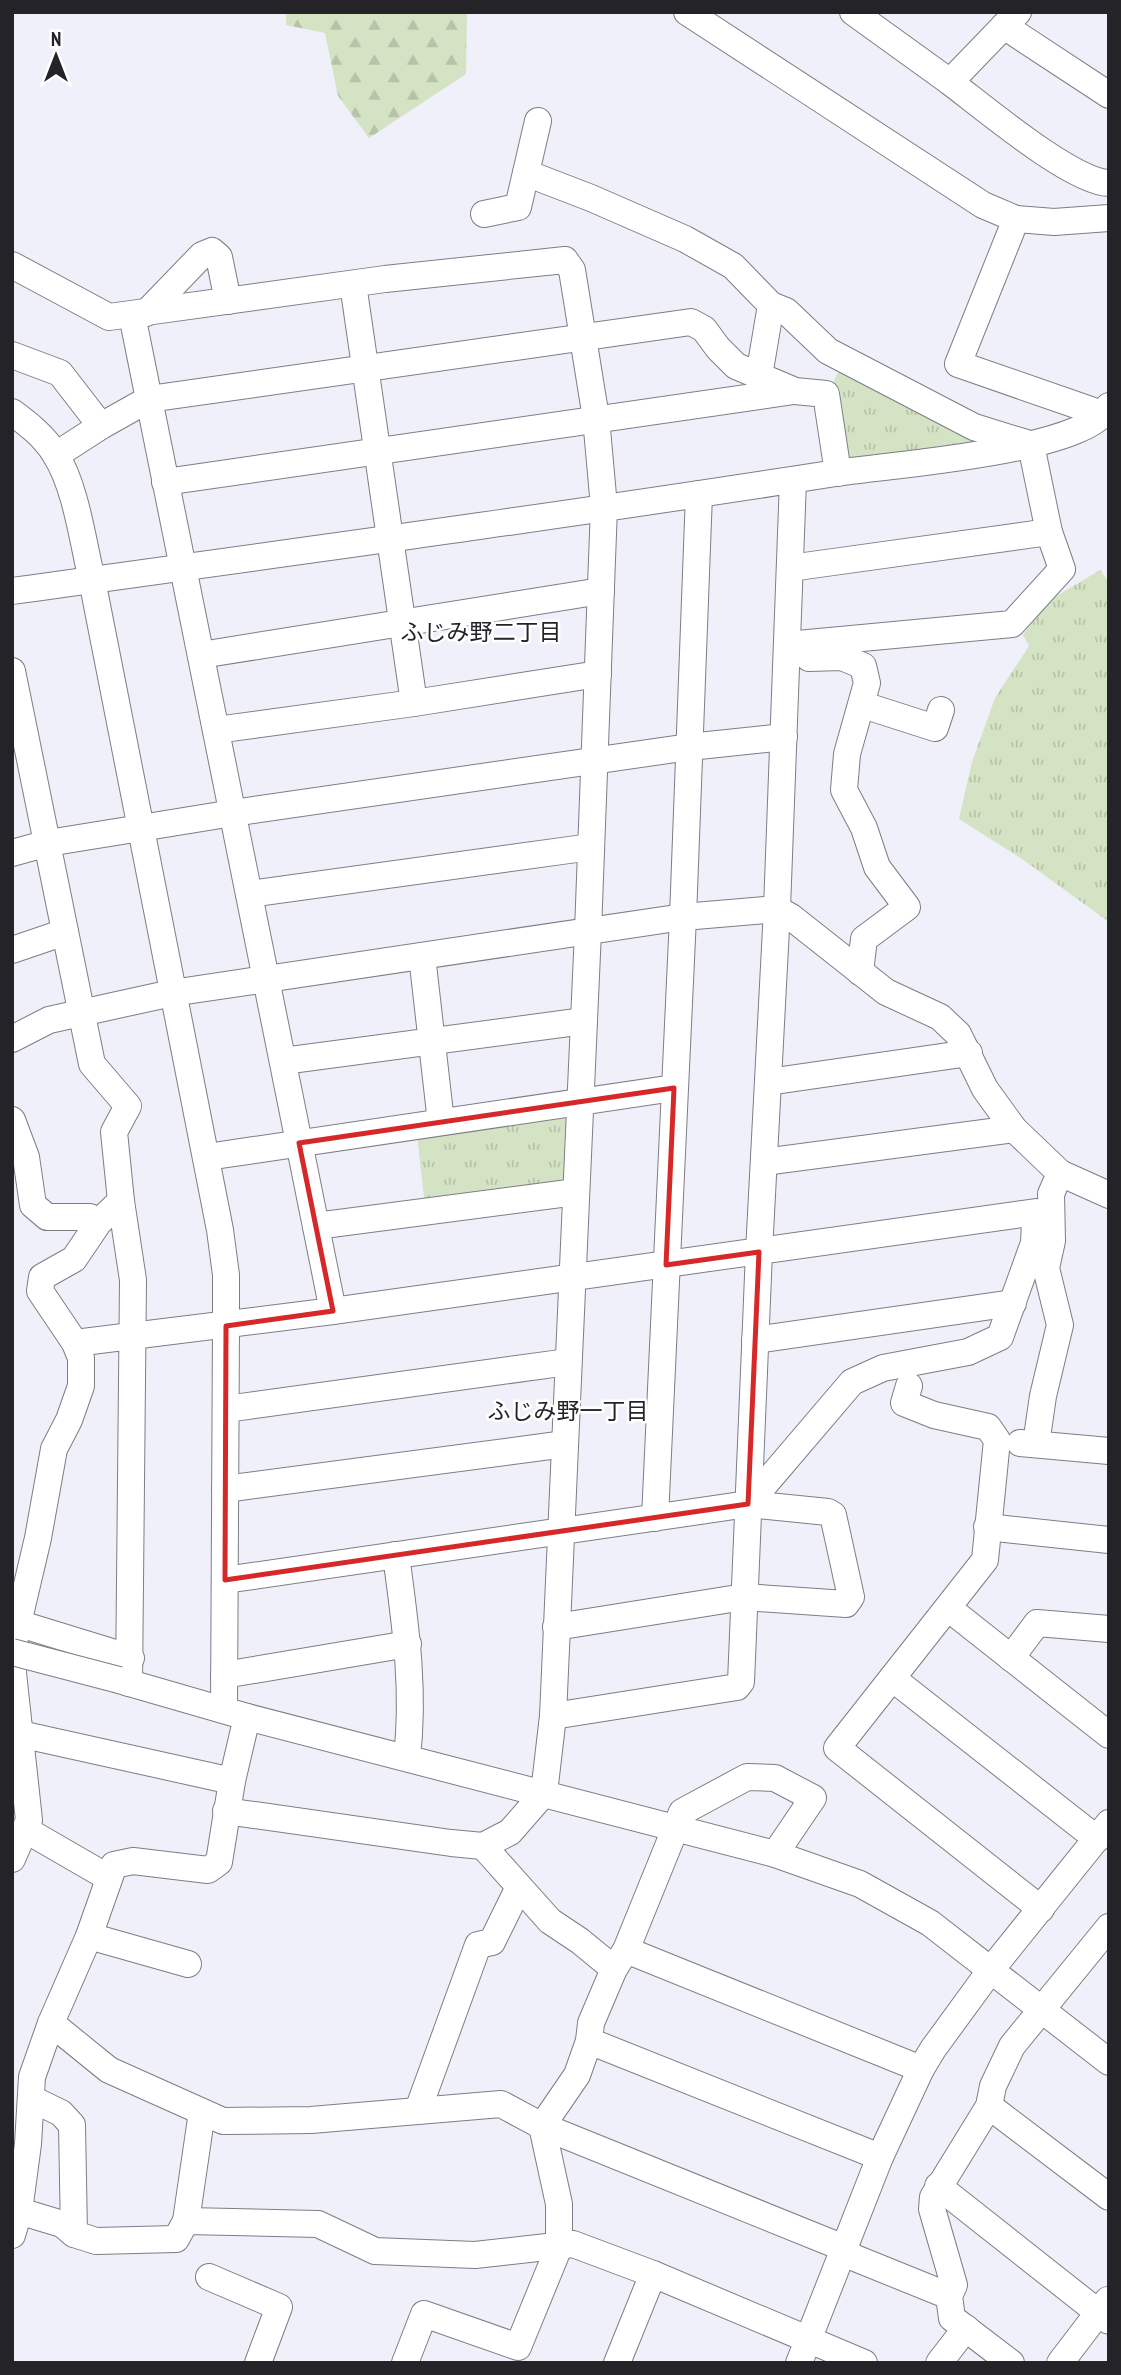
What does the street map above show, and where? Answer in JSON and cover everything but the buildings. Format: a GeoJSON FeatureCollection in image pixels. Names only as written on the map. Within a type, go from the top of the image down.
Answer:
{"type":"FeatureCollection","features":[{"type":"Feature","properties":{"kind":"street"},"geometry":{"type":"LineString","coordinates":[[687,12],[973,198],[1016,219],[1054,222],[1109,218]]}},
{"type":"Feature","properties":{"kind":"street"},"geometry":{"type":"LineString","coordinates":[[853,12],[1072,171],[1100,183],[1109,183]]}},
{"type":"Feature","properties":{"kind":"street"},"geometry":{"type":"LineString","coordinates":[[950,82],[1011,19],[1109,95]]}},
{"type":"Feature","properties":{"kind":"street"},"geometry":{"type":"LineString","coordinates":[[484,214],[518,207],[538,121]]}},
{"type":"Feature","properties":{"kind":"street"},"geometry":{"type":"LineString","coordinates":[[526,173],[592,198],[685,239],[733,266],[771,305],[786,311],[828,351],[974,427],[1031,445]]}},
{"type":"Feature","properties":{"kind":"street"},"geometry":{"type":"LineString","coordinates":[[12,591],[838,472],[978,455],[1031,445],[1096,422],[1107,410],[958,364],[1016,219]]}},
{"type":"Feature","properties":{"kind":"street"},"geometry":{"type":"LineString","coordinates":[[139,314],[202,255],[212,251],[219,257],[228,301]]}},
{"type":"Feature","properties":{"kind":"street"},"geometry":{"type":"LineString","coordinates":[[12,265],[109,317],[352,284],[565,260],[572,270],[596,418],[604,507],[592,847],[553,1716],[544,1793],[510,1832],[483,1846],[226,1811]]}},
{"type":"Feature","properties":{"kind":"street"},"geometry":{"type":"LineString","coordinates":[[352,284],[414,703]]}},
{"type":"Feature","properties":{"kind":"street"},"geometry":{"type":"LineString","coordinates":[[760,376],[771,305]]}},
{"type":"Feature","properties":{"kind":"street"},"geometry":{"type":"LineString","coordinates":[[139,314],[149,399],[165,482],[333,1311]]}},
{"type":"Feature","properties":{"kind":"street"},"geometry":{"type":"LineString","coordinates":[[56,455],[149,399],[691,322],[704,329],[736,366],[795,391]]}},
{"type":"Feature","properties":{"kind":"street"},"geometry":{"type":"LineString","coordinates":[[12,355],[60,373],[101,426]]}},
{"type":"Feature","properties":{"kind":"street"},"geometry":{"type":"LineString","coordinates":[[165,482],[795,391],[826,394],[838,472]]}},
{"type":"Feature","properties":{"kind":"street"},"geometry":{"type":"LineString","coordinates":[[12,412],[39,433],[56,455],[73,499],[92,580],[172,993],[207,1157],[226,1275],[224,1675],[235,1713],[232,1781],[219,1862],[208,1870],[132,1861],[114,1865],[89,1936],[51,2023],[25,2094],[16,2223],[62,2224],[74,2234],[96,2241],[176,2239],[186,2221],[202,2112]]}},
{"type":"Feature","properties":{"kind":"street"},"geometry":{"type":"LineString","coordinates":[[787,652],[1012,624],[1062,569],[1049,532],[1031,445]]}},
{"type":"Feature","properties":{"kind":"street"},"geometry":{"type":"LineString","coordinates":[[553,1716],[737,1687],[741,1682],[777,909],[793,480]]}},
{"type":"Feature","properties":{"kind":"street"},"geometry":{"type":"LineString","coordinates":[[655,1518],[683,918],[699,494]]}},
{"type":"Feature","properties":{"kind":"street"},"geometry":{"type":"LineString","coordinates":[[790,568],[1049,532]]}},
{"type":"Feature","properties":{"kind":"street"},"geometry":{"type":"LineString","coordinates":[[201,655],[601,591]]}},
{"type":"Feature","properties":{"kind":"street"},"geometry":{"type":"LineString","coordinates":[[787,652],[842,657],[863,666],[867,683],[863,705],[847,754],[844,790],[864,828],[877,867],[907,908],[864,939],[860,972]]}},
{"type":"Feature","properties":{"kind":"street"},"geometry":{"type":"LineString","coordinates":[[12,671],[92,1064],[128,1106],[114,1132],[133,1280],[126,1674]]}},
{"type":"Feature","properties":{"kind":"street"},"geometry":{"type":"LineString","coordinates":[[216,730],[598,674]]}},
{"type":"Feature","properties":{"kind":"street"},"geometry":{"type":"LineString","coordinates":[[863,705],[935,728],[941,710]]}},
{"type":"Feature","properties":{"kind":"street"},"geometry":{"type":"LineString","coordinates":[[12,853],[48,844],[233,813],[689,747],[784,737]]}},
{"type":"Feature","properties":{"kind":"street"},"geometry":{"type":"LineString","coordinates":[[249,894],[592,847]]}},
{"type":"Feature","properties":{"kind":"street"},"geometry":{"type":"LineString","coordinates":[[12,1039],[49,1020],[172,993],[683,918],[777,909],[791,917],[886,992],[940,1017],[958,1034],[985,1089],[1013,1129],[1054,1168],[1109,1195]]}},
{"type":"Feature","properties":{"kind":"street"},"geometry":{"type":"LineString","coordinates":[[12,950],[65,932]]}},
{"type":"Feature","properties":{"kind":"street"},"geometry":{"type":"LineString","coordinates":[[422,956],[441,1122]]}},
{"type":"Feature","properties":{"kind":"street"},"geometry":{"type":"LineString","coordinates":[[283,1061],[584,1021]]}},
{"type":"Feature","properties":{"kind":"street"},"geometry":{"type":"LineString","coordinates":[[768,1082],[968,1053]]}},
{"type":"Feature","properties":{"kind":"street"},"geometry":{"type":"LineString","coordinates":[[207,1157],[674,1088]]}},
{"type":"Feature","properties":{"kind":"street"},"geometry":{"type":"LineString","coordinates":[[12,1120],[26,1157],[33,1205],[47,1217],[90,1217],[99,1222]]}},
{"type":"Feature","properties":{"kind":"street"},"geometry":{"type":"LineString","coordinates":[[764,1162],[1013,1129]]}},
{"type":"Feature","properties":{"kind":"street"},"geometry":{"type":"LineString","coordinates":[[748,1504],[852,1382],[883,1368],[968,1352],[1000,1337],[1034,1243],[1035,1192],[1054,1168]]}},
{"type":"Feature","properties":{"kind":"street"},"geometry":{"type":"LineString","coordinates":[[1036,1444],[1043,1396],[1060,1325],[1046,1268],[1052,1241],[1051,1194],[1054,1168]]}},
{"type":"Feature","properties":{"kind":"street"},"geometry":{"type":"LineString","coordinates":[[316,1226],[576,1192]]}},
{"type":"Feature","properties":{"kind":"street"},"geometry":{"type":"LineString","coordinates":[[12,1859],[29,1820],[13,1673],[18,1623],[38,1538],[54,1449],[69,1420],[81,1386],[81,1358],[75,1343],[40,1292],[42,1277],[74,1259],[99,1222],[121,1201]]}},
{"type":"Feature","properties":{"kind":"street"},"geometry":{"type":"LineString","coordinates":[[75,1343],[226,1326],[1036,1212]]}},
{"type":"Feature","properties":{"kind":"street"},"geometry":{"type":"LineString","coordinates":[[755,1340],[1013,1303]]}},
{"type":"Feature","properties":{"kind":"street"},"geometry":{"type":"LineString","coordinates":[[226,1409],[568,1362]]}},
{"type":"Feature","properties":{"kind":"street"},"geometry":{"type":"LineString","coordinates":[[909,1386],[904,1403],[934,1415],[988,1427],[997,1440],[985,1560],[836,1748],[1041,1909]]}},
{"type":"Feature","properties":{"kind":"street"},"geometry":{"type":"LineString","coordinates":[[997,1440],[1109,1451]]}},
{"type":"Feature","properties":{"kind":"street"},"geometry":{"type":"LineString","coordinates":[[225,1489],[565,1444]]}},
{"type":"Feature","properties":{"kind":"street"},"geometry":{"type":"LineString","coordinates":[[225,1580],[748,1504],[828,1512],[833,1515],[851,1597],[846,1604],[744,1597],[556,1628]]}},
{"type":"Feature","properties":{"kind":"street"},"geometry":{"type":"LineString","coordinates":[[987,1527],[1109,1540]]}},
{"type":"Feature","properties":{"kind":"street"},"geometry":{"type":"LineString","coordinates":[[396,1555],[408,1644],[411,1719],[407,1757]]}},
{"type":"Feature","properties":{"kind":"street"},"geometry":{"type":"LineString","coordinates":[[948,1608],[1109,1735]]}},
{"type":"Feature","properties":{"kind":"street"},"geometry":{"type":"LineString","coordinates":[[18,1623],[126,1674],[235,1713],[775,1854],[860,1884],[930,1923],[1109,2062]]}},
{"type":"Feature","properties":{"kind":"street"},"geometry":{"type":"LineString","coordinates":[[1011,1658],[1037,1623],[1109,1629]]}},
{"type":"Feature","properties":{"kind":"street"},"geometry":{"type":"LineString","coordinates":[[224,1675],[408,1644]]}},
{"type":"Feature","properties":{"kind":"street"},"geometry":{"type":"LineString","coordinates":[[12,1652],[126,1674]]}},
{"type":"Feature","properties":{"kind":"street"},"geometry":{"type":"LineString","coordinates":[[804,2351],[880,2157],[921,2069],[990,1971],[1103,1831],[892,1678]]}},
{"type":"Feature","properties":{"kind":"street"},"geometry":{"type":"LineString","coordinates":[[20,1734],[232,1781]]}},
{"type":"Feature","properties":{"kind":"street"},"geometry":{"type":"LineString","coordinates":[[405,2363],[424,2314],[518,2347],[559,2247],[559,2204],[542,2126],[577,2074],[589,2041],[591,2023],[682,1812],[747,1777],[775,1778],[813,1798],[775,1854]]}},
{"type":"Feature","properties":{"kind":"street"},"geometry":{"type":"LineString","coordinates":[[26,1830],[109,1878]]}},
{"type":"Feature","properties":{"kind":"street"},"geometry":{"type":"LineString","coordinates":[[483,1846],[550,1921],[580,1941],[620,1960],[921,2069]]}},
{"type":"Feature","properties":{"kind":"street"},"geometry":{"type":"LineString","coordinates":[[418,2110],[478,1945],[492,1942],[519,1887]]}},
{"type":"Feature","properties":{"kind":"street"},"geometry":{"type":"LineString","coordinates":[[1010,2363],[952,2318],[949,2296],[954,2285],[932,2209],[933,2197],[989,2106],[993,2086],[1012,2046],[1109,1927]]}},
{"type":"Feature","properties":{"kind":"street"},"geometry":{"type":"LineString","coordinates":[[89,1936],[188,1964]]}},
{"type":"Feature","properties":{"kind":"street"},"geometry":{"type":"LineString","coordinates":[[51,2023],[109,2070],[223,2121],[311,2120],[501,2104],[542,2126],[834,2244],[855,2258],[949,2296]]}},
{"type":"Feature","properties":{"kind":"street"},"geometry":{"type":"LineString","coordinates":[[589,2041],[880,2157]]}},
{"type":"Feature","properties":{"kind":"street"},"geometry":{"type":"LineString","coordinates":[[25,2094],[61,2113],[72,2125],[74,2234]]}},
{"type":"Feature","properties":{"kind":"street"},"geometry":{"type":"LineString","coordinates":[[989,2106],[1109,2197]]}},
{"type":"Feature","properties":{"kind":"street"},"geometry":{"type":"LineString","coordinates":[[938,2186],[1105,2311],[1060,2363]]}},
{"type":"Feature","properties":{"kind":"street"},"geometry":{"type":"LineString","coordinates":[[186,2221],[318,2224],[375,2251],[475,2255],[573,2244],[653,2274],[804,2351],[864,2363]]}},
{"type":"Feature","properties":{"kind":"street"},"geometry":{"type":"LineString","coordinates":[[617,2363],[653,2274]]}},
{"type":"Feature","properties":{"kind":"street"},"geometry":{"type":"LineString","coordinates":[[209,2277],[279,2307],[258,2363]]}},
{"type":"Feature","properties":{"kind":"street"},"geometry":{"type":"LineString","coordinates":[[939,2363],[966,2328]]}},
{"type":"Feature","properties":{"kind":"highlighted area"},"geometry":{"type":"Polygon","coordinates":[[[674,1088],[666,1265],[759,1252],[748,1504],[225,1580],[226,1326],[333,1311],[299,1143],[674,1088]]]}},
{"type":"Feature","properties":{"kind":"green space"},"geometry":{"type":"Polygon","coordinates":[[[286,12],[467,12],[466,74],[369,138],[338,96],[325,33],[286,25],[286,12]]]}},
{"type":"Feature","properties":{"kind":"green space"},"geometry":{"type":"Polygon","coordinates":[[[842,366],[979,432],[973,447],[853,462],[840,457],[828,391],[842,366]]]}},
{"type":"Feature","properties":{"kind":"green space"},"geometry":{"type":"Polygon","coordinates":[[[1100,570],[1109,582],[1109,922],[1022,859],[959,819],[972,762],[995,698],[1029,646],[1023,635],[1050,600],[1100,570]]]}},
{"type":"Feature","properties":{"kind":"green space"},"geometry":{"type":"Polygon","coordinates":[[[571,1114],[566,1184],[425,1206],[417,1135],[571,1114]]]}},
{"type":"Feature","properties":{"kind":"district","name":"ふじみ野二丁目"},"geometry":{"type":"Point","coordinates":[481,632]}},
{"type":"Feature","properties":{"kind":"district","name":"ふじみ野一丁目"},"geometry":{"type":"Point","coordinates":[568,1411]}}]}
